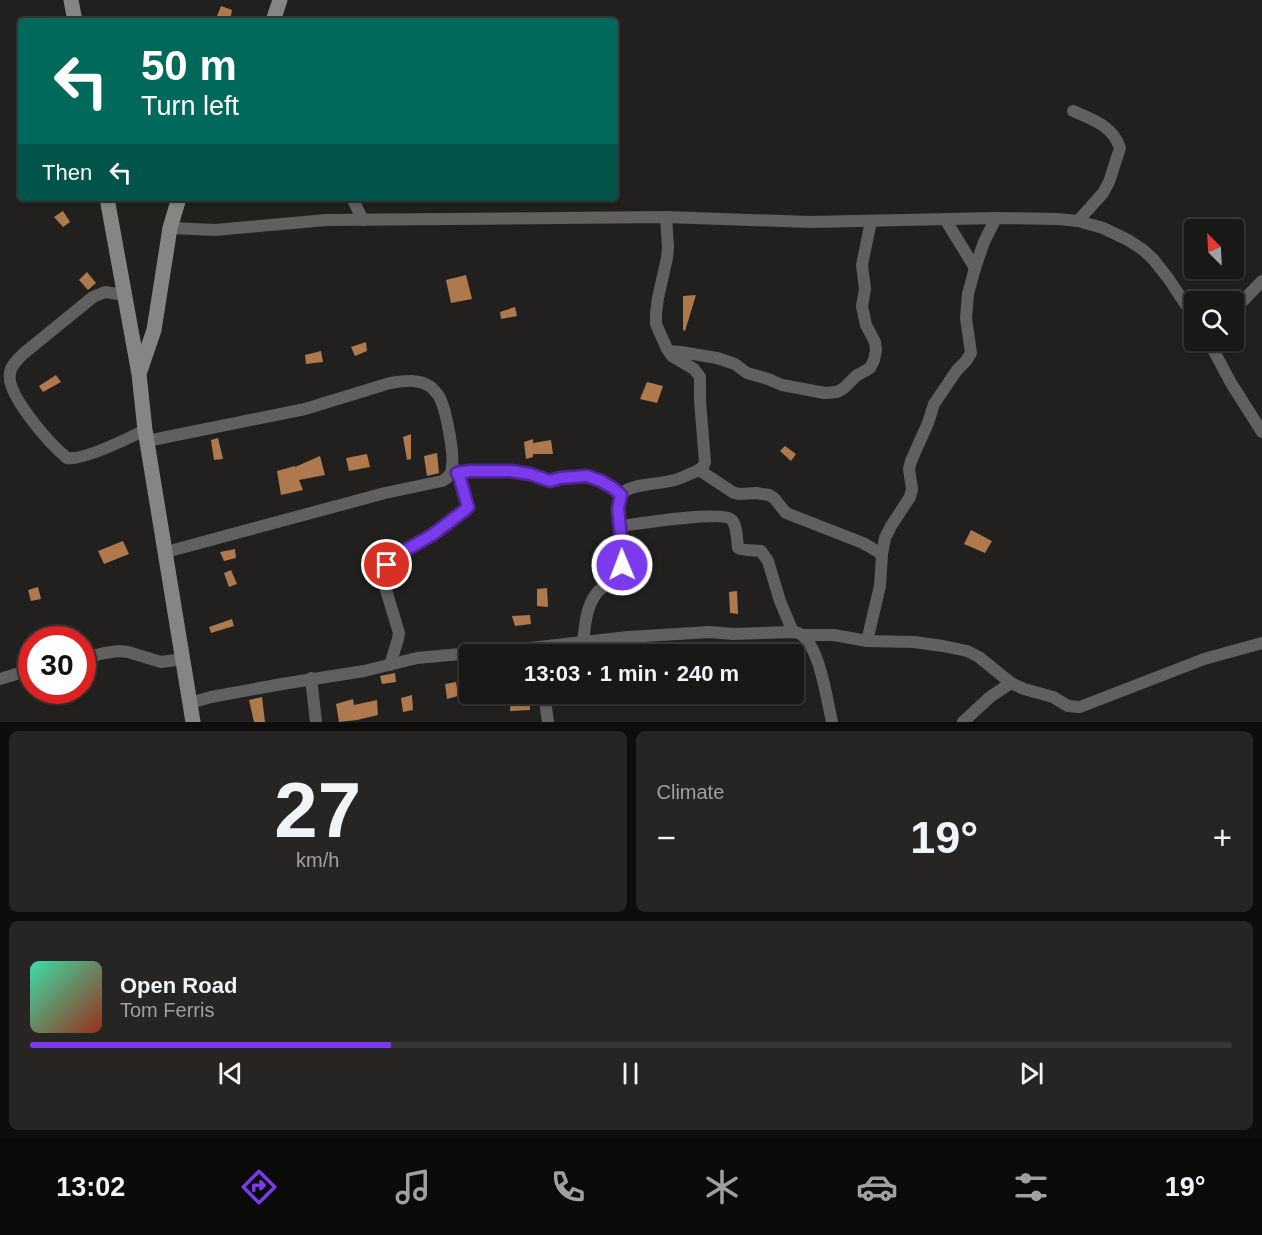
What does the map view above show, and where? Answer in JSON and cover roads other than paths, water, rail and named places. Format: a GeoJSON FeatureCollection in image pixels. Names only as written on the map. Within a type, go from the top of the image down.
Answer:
{"type":"FeatureCollection","features":[{"type":"Feature","properties":{"kind":"main road"},"geometry":{"type":"LineString","coordinates":[[71,0],[74,18]]}},
{"type":"Feature","properties":{"kind":"main road"},"geometry":{"type":"LineString","coordinates":[[274,18],[280,0]]}},
{"type":"Feature","properties":{"kind":"main road"},"geometry":{"type":"LineString","coordinates":[[108,201],[139,374],[146,436],[193,722]]}},
{"type":"Feature","properties":{"kind":"main road"},"geometry":{"type":"LineString","coordinates":[[139,374],[154,330],[170,228],[178,201]]}},
{"type":"Feature","properties":{"kind":"street"},"geometry":{"type":"LineString","coordinates":[[1073,111],[1107,128],[1120,148],[1103,193],[1078,221]]}},
{"type":"Feature","properties":{"kind":"street"},"geometry":{"type":"LineString","coordinates":[[354,201],[363,220]]}},
{"type":"Feature","properties":{"kind":"street"},"geometry":{"type":"LineString","coordinates":[[170,228],[215,230],[326,220],[666,217],[810,222],[1058,219],[1078,221],[1103,228],[1142,249],[1153,259],[1184,302]]}},
{"type":"Feature","properties":{"kind":"street"},"geometry":{"type":"LineString","coordinates":[[583,642],[585,621],[592,601],[597,592],[616,578],[621,570],[621,526],[618,508],[621,495],[632,488],[673,481],[699,470],[705,462],[700,377],[694,369],[672,356],[656,324],[658,298],[667,258],[666,217]]}},
{"type":"Feature","properties":{"kind":"street"},"geometry":{"type":"LineString","coordinates":[[867,641],[880,586],[885,538],[910,497],[912,489],[909,469],[911,461],[934,404],[971,353],[966,318],[968,294],[984,242],[996,218]]}},
{"type":"Feature","properties":{"kind":"street"},"geometry":{"type":"LineString","coordinates":[[945,219],[975,268]]}},
{"type":"Feature","properties":{"kind":"street"},"geometry":{"type":"LineString","coordinates":[[669,351],[705,355],[727,361],[747,373],[782,385],[825,393],[837,392],[844,388],[856,376],[870,369],[876,350],[875,342],[866,325],[862,306],[865,289],[862,265],[871,221]]}},
{"type":"Feature","properties":{"kind":"street"},"geometry":{"type":"LineString","coordinates":[[1244,300],[1262,281]]}},
{"type":"Feature","properties":{"kind":"street"},"geometry":{"type":"LineString","coordinates":[[125,295],[105,292],[93,297],[23,354],[15,362],[9,374],[15,394],[31,420],[67,458],[79,458],[146,436],[305,409],[390,383],[418,381],[433,388],[444,410],[455,470],[468,507],[432,535],[392,558],[383,572],[399,633],[390,665]]}},
{"type":"Feature","properties":{"kind":"street"},"geometry":{"type":"LineString","coordinates":[[1214,351],[1262,432]]}},
{"type":"Feature","properties":{"kind":"street"},"geometry":{"type":"LineString","coordinates":[[166,552],[385,493],[442,481],[455,470],[511,471],[530,474],[550,481],[587,476],[601,481],[621,495]]}},
{"type":"Feature","properties":{"kind":"street"},"geometry":{"type":"LineString","coordinates":[[699,470],[734,493],[769,495],[786,513],[863,543],[882,554]]}},
{"type":"Feature","properties":{"kind":"street"},"geometry":{"type":"LineString","coordinates":[[621,526],[703,516],[728,518],[733,521],[738,548],[761,551],[768,561],[780,601],[797,633],[810,644],[820,672],[832,722]]}},
{"type":"Feature","properties":{"kind":"street"},"geometry":{"type":"LineString","coordinates":[[573,644],[699,632],[797,633],[834,635],[867,641],[914,642],[967,651],[979,657],[1011,683],[1053,697],[1068,706],[1080,707],[1204,659],[1262,643]]}},
{"type":"Feature","properties":{"kind":"street"},"geometry":{"type":"LineString","coordinates":[[96,655],[119,651],[161,662],[183,659]]}},
{"type":"Feature","properties":{"kind":"street"},"geometry":{"type":"LineString","coordinates":[[190,702],[417,658],[459,656]]}},
{"type":"Feature","properties":{"kind":"street"},"geometry":{"type":"LineString","coordinates":[[0,679],[18,673]]}},
{"type":"Feature","properties":{"kind":"street"},"geometry":{"type":"LineString","coordinates":[[311,678],[316,722]]}},
{"type":"Feature","properties":{"kind":"street"},"geometry":{"type":"LineString","coordinates":[[963,722],[990,697],[1011,683]]}},
{"type":"Feature","properties":{"kind":"street"},"geometry":{"type":"LineString","coordinates":[[546,704],[548,722]]}}]}
